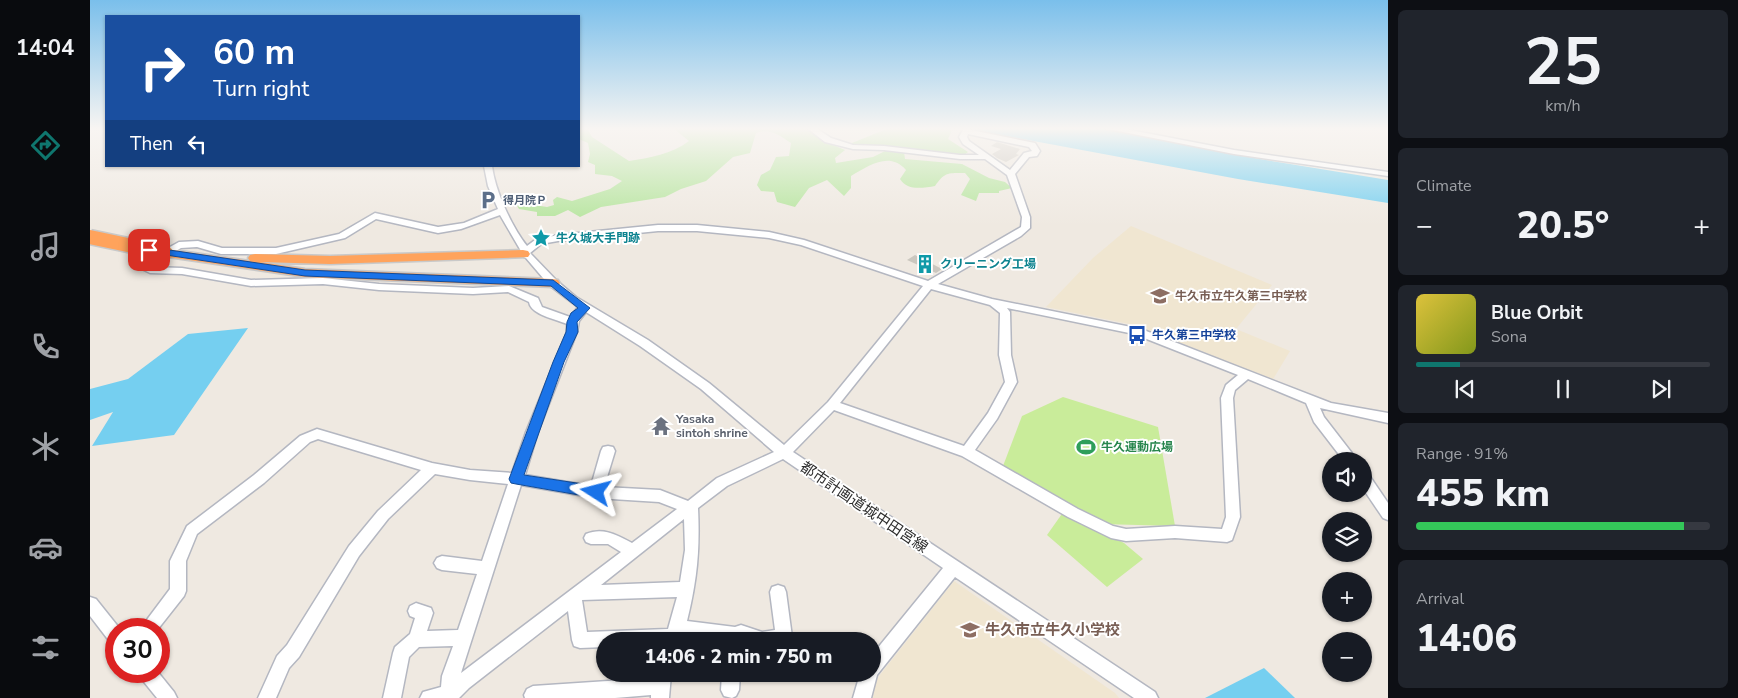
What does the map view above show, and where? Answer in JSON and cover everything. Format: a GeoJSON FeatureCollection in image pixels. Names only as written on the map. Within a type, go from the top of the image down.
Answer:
{"type":"FeatureCollection","features":[{"type":"Feature","properties":{"kind":"highway"},"geometry":{"type":"LineString","coordinates":[[90,237],[166,253],[305,273],[553,283]]}},
{"type":"Feature","properties":{"kind":"highway"},"geometry":{"type":"LineString","coordinates":[[187,256],[330,260],[525,252]]}},
{"type":"Feature","properties":{"kind":"street"},"geometry":{"type":"LineString","coordinates":[[429,698],[448,696],[462,682],[691,508],[722,482],[784,453],[832,405],[929,285],[1018,234],[1025,228],[1026,217],[1011,174],[991,161]]}},
{"type":"Feature","properties":{"kind":"street"},"geometry":{"type":"LineString","coordinates":[[1011,174],[1022,161]]}},
{"type":"Feature","properties":{"kind":"street"},"geometry":{"type":"LineString","coordinates":[[1294,161],[1388,174]]}},
{"type":"Feature","properties":{"kind":"street","name":"都市計画道城中田宮線"},"geometry":{"type":"LineString","coordinates":[[488,167],[493,189],[522,248],[553,283],[584,308],[644,344],[705,386],[784,453],[952,568],[1149,698]]}},
{"type":"Feature","properties":{"kind":"street"},"geometry":{"type":"LineString","coordinates":[[504,210],[466,225],[443,230],[429,230],[401,221],[375,216],[342,236],[276,251],[221,251],[198,244],[179,245],[153,260],[145,268],[150,270],[182,271],[251,283],[324,281],[379,287],[473,291],[509,289],[534,300],[535,307],[538,309],[572,322]]}},
{"type":"Feature","properties":{"kind":"street"},"geometry":{"type":"LineString","coordinates":[[525,252],[538,242],[558,238],[658,228],[697,228],[769,235],[795,241],[929,285],[991,302],[1137,331],[1311,400],[1344,411],[1388,418]]}},
{"type":"Feature","properties":{"kind":"street"},"geometry":{"type":"LineString","coordinates":[[967,452],[993,416],[1011,382],[1005,355],[1005,312],[991,302]]}},
{"type":"Feature","properties":{"kind":"street"},"geometry":{"type":"LineString","coordinates":[[448,696],[451,676],[516,479],[548,388],[572,332],[572,322],[575,315],[584,308]]}},
{"type":"Feature","properties":{"kind":"street"},"geometry":{"type":"LineString","coordinates":[[832,405],[967,452],[1073,513],[1111,532],[1126,535],[1175,532],[1227,536],[1234,517],[1227,398],[1230,388],[1247,374]]}},
{"type":"Feature","properties":{"kind":"street"},"geometry":{"type":"LineString","coordinates":[[1311,400],[1318,419],[1344,452]]}},
{"type":"Feature","properties":{"kind":"street"},"geometry":{"type":"LineString","coordinates":[[158,618],[178,591],[178,561],[192,530],[259,479],[305,439],[317,434],[432,468],[596,492],[660,496],[691,508]]}},
{"type":"Feature","properties":{"kind":"street"},"geometry":{"type":"LineString","coordinates":[[596,492],[608,451]]}},
{"type":"Feature","properties":{"kind":"street"},"geometry":{"type":"LineString","coordinates":[[267,698],[282,662],[293,651],[354,551],[383,515],[432,468]]}},
{"type":"Feature","properties":{"kind":"street"},"geometry":{"type":"LineString","coordinates":[[1372,491],[1388,514]]}},
{"type":"Feature","properties":{"kind":"street"},"geometry":{"type":"LineString","coordinates":[[676,632],[686,589],[692,550],[691,508]]}},
{"type":"Feature","properties":{"kind":"street"},"geometry":{"type":"LineString","coordinates":[[591,538],[610,538],[632,552]]}},
{"type":"Feature","properties":{"kind":"street"},"geometry":{"type":"LineString","coordinates":[[442,563],[487,568]]}},
{"type":"Feature","properties":{"kind":"street"},"geometry":{"type":"LineString","coordinates":[[881,658],[952,568]]}},
{"type":"Feature","properties":{"kind":"street"},"geometry":{"type":"LineString","coordinates":[[576,594],[686,589]]}},
{"type":"Feature","properties":{"kind":"street"},"geometry":{"type":"LineString","coordinates":[[778,592],[783,632]]}},
{"type":"Feature","properties":{"kind":"street"},"geometry":{"type":"LineString","coordinates":[[576,594],[580,640],[596,639]]}},
{"type":"Feature","properties":{"kind":"street"},"geometry":{"type":"LineString","coordinates":[[90,604],[105,622]]}},
{"type":"Feature","properties":{"kind":"street"},"geometry":{"type":"LineString","coordinates":[[392,698],[401,653],[416,639],[425,613],[416,611]]}},
{"type":"Feature","properties":{"kind":"street"},"geometry":{"type":"LineString","coordinates":[[416,639],[463,638]]}},
{"type":"Feature","properties":{"kind":"street"},"geometry":{"type":"LineString","coordinates":[[862,698],[867,682]]}},
{"type":"Feature","properties":{"kind":"street"},"geometry":{"type":"LineString","coordinates":[[156,683],[168,698]]}},
{"type":"Feature","properties":{"kind":"street"},"geometry":{"type":"LineString","coordinates":[[533,695],[661,686]]}},
{"type":"Feature","properties":{"kind":"shaded area","name":"牛久市立牛久第三中学校"},"geometry":{"type":"Polygon","coordinates":[[[1131,226],[1272,285],[1236,329],[1290,351],[1272,381],[1194,348],[1129,324],[1046,307],[1093,258],[1131,226]]]}},
{"type":"Feature","properties":{"kind":"shaded area","name":"牛久市立牛久小学校"},"geometry":{"type":"Polygon","coordinates":[[[954,581],[1115,693],[1119,698],[873,698],[876,682],[881,682],[881,674],[954,581]]]}},
{"type":"Feature","properties":{"kind":"green space"},"geometry":{"type":"Polygon","coordinates":[[[729,161],[706,181],[681,189],[665,197],[601,207],[580,217],[568,210],[555,216],[537,216],[537,212],[519,209],[515,202],[531,197],[534,205],[547,207],[554,205],[553,200],[557,197],[572,201],[610,189],[622,181],[612,176],[595,174],[595,165],[588,162],[729,161]]]}},
{"type":"Feature","properties":{"kind":"green space"},"geometry":{"type":"Polygon","coordinates":[[[774,161],[836,161],[836,163],[851,161],[923,161],[962,164],[989,178],[1005,182],[1012,188],[999,191],[999,193],[979,193],[976,201],[961,195],[970,179],[965,173],[947,174],[935,186],[916,188],[903,183],[900,179],[906,170],[899,164],[886,161],[872,165],[851,176],[851,188],[844,196],[827,180],[809,188],[795,207],[777,202],[774,192],[761,191],[757,185],[761,175],[770,170],[774,161]]]}},
{"type":"Feature","properties":{"kind":"green space","name":"牛久運動広場"},"geometry":{"type":"Polygon","coordinates":[[[1063,397],[1158,427],[1175,526],[1101,524],[1003,466],[1022,416],[1063,397]]]}},
{"type":"Feature","properties":{"kind":"green space"},"geometry":{"type":"Polygon","coordinates":[[[1064,511],[1124,543],[1143,559],[1107,587],[1047,535],[1064,511]]]}},
{"type":"Feature","properties":{"kind":"water"},"geometry":{"type":"Polygon","coordinates":[[[1139,161],[1270,161],[1388,180],[1388,203],[1139,161]]]}},
{"type":"Feature","properties":{"kind":"water"},"geometry":{"type":"Polygon","coordinates":[[[248,328],[174,435],[92,446],[113,412],[90,420],[90,389],[128,379],[188,334],[248,328]]]}},
{"type":"Feature","properties":{"kind":"water"},"geometry":{"type":"Polygon","coordinates":[[[1264,668],[1295,698],[1205,698],[1264,668]]]}},
{"type":"Feature","properties":{"kind":"building","name":"クリーニング工場"},"geometry":{"type":"Polygon","coordinates":[[[915,255],[942,269],[936,273],[907,260],[915,255]]]}},
{"type":"Feature","properties":{"kind":"place","name":"得月院Ｐ"},"geometry":{"type":"Point","coordinates":[488,200]}},
{"type":"Feature","properties":{"kind":"place","name":"牛久城大手門跡"},"geometry":{"type":"Point","coordinates":[541,238]}},
{"type":"Feature","properties":{"kind":"place","name":"クリーニング工場"},"geometry":{"type":"Point","coordinates":[925,264]}},
{"type":"Feature","properties":{"kind":"place","name":"牛久市立牛久第三中学校"},"geometry":{"type":"Point","coordinates":[1160,296]}},
{"type":"Feature","properties":{"kind":"place","name":"牛久第三中学校"},"geometry":{"type":"Point","coordinates":[1137,335]}},
{"type":"Feature","properties":{"kind":"place","name":"Yasaka sintoh shrine"},"geometry":{"type":"Point","coordinates":[661,426]}},
{"type":"Feature","properties":{"kind":"place","name":"牛久運動広場"},"geometry":{"type":"Point","coordinates":[1086,447]}},
{"type":"Feature","properties":{"kind":"place","name":"牛久市立牛久小学校"},"geometry":{"type":"Point","coordinates":[970,630]}},
{"type":"Feature","properties":{"kind":"route"},"geometry":{"type":"LineString","coordinates":[[149,250],[305,273],[553,283],[584,308],[575,315],[572,322],[572,332],[558,362],[516,479],[596,492]]}}]}
